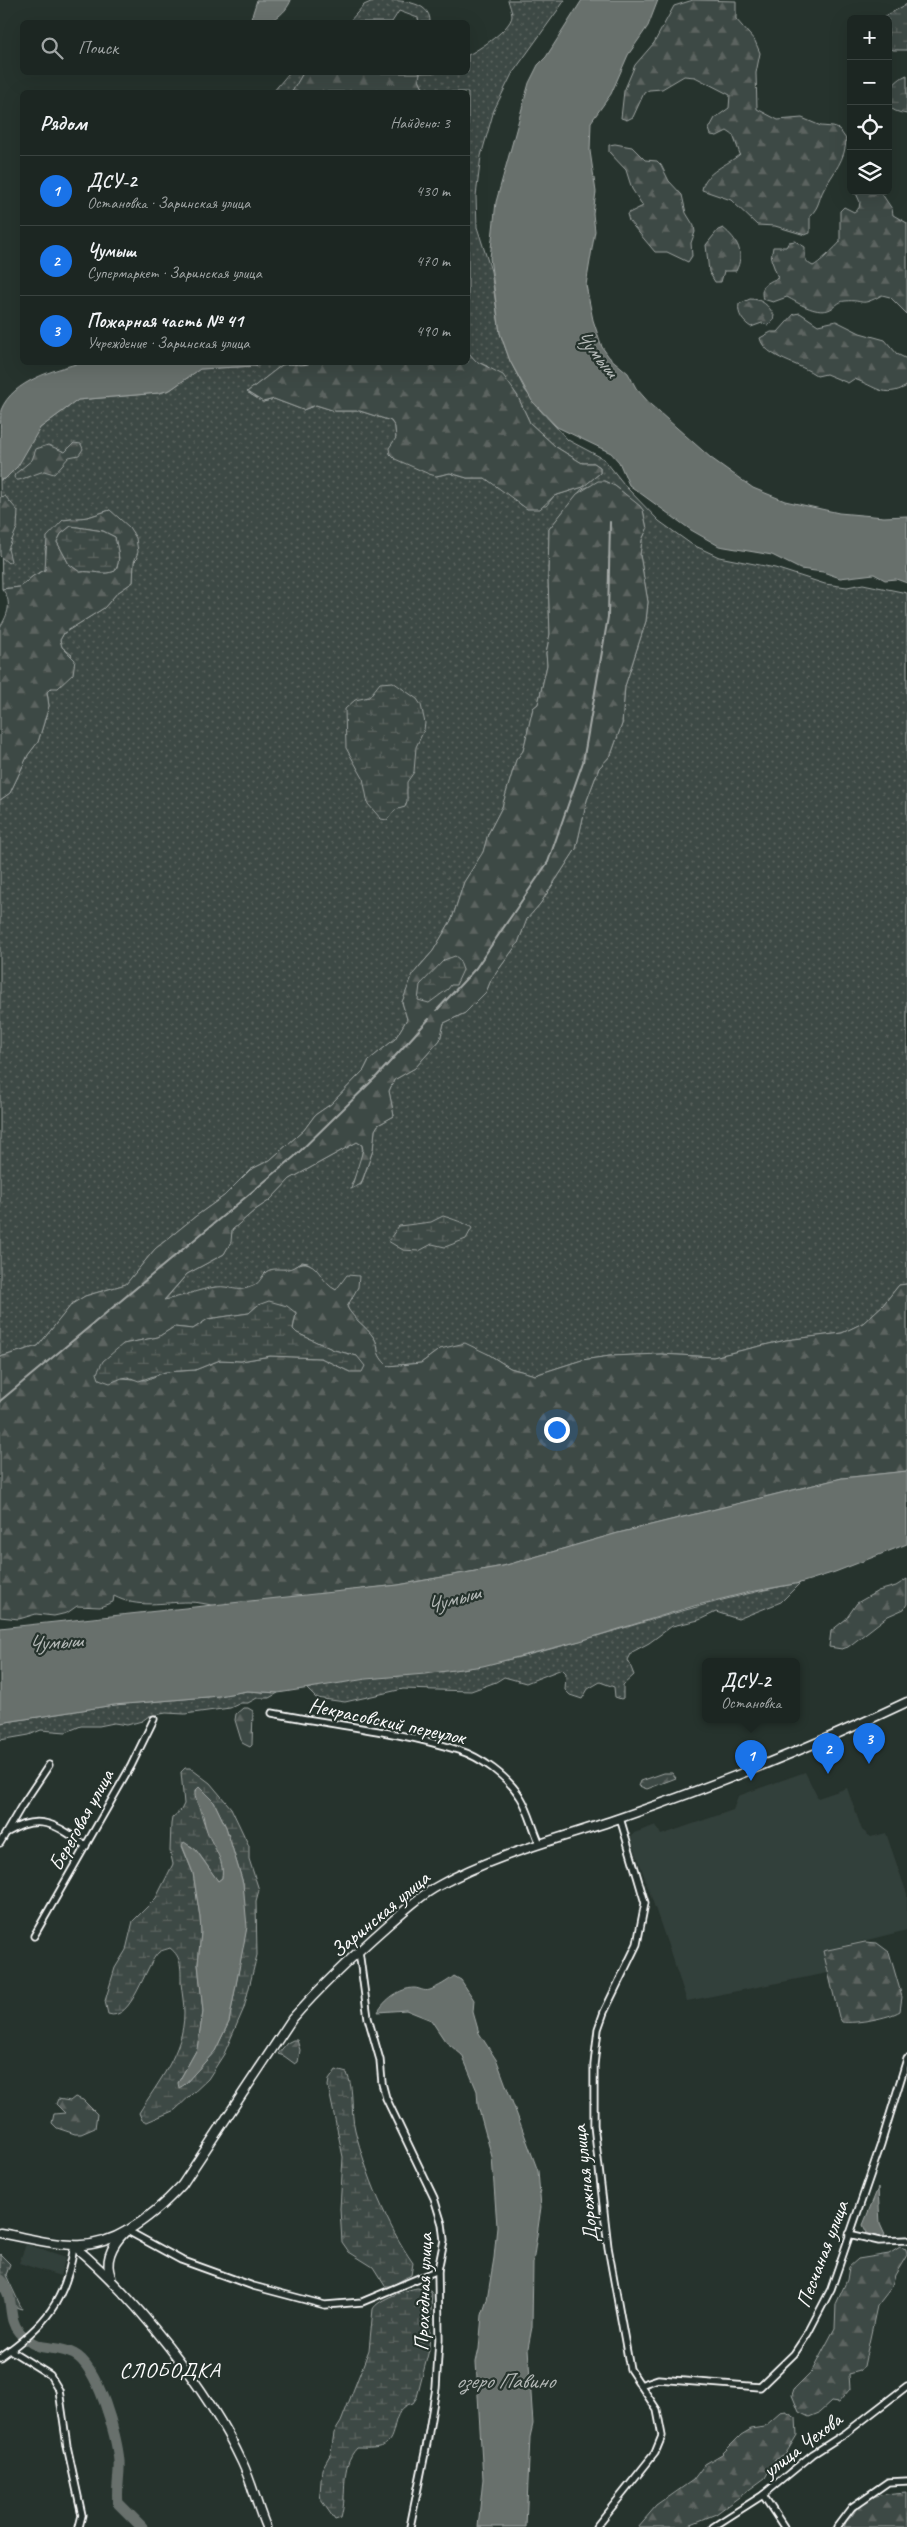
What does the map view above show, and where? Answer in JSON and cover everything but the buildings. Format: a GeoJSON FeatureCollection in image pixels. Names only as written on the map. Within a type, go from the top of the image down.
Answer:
{"type":"FeatureCollection","features":[{"type":"Feature","properties":{"kind":"street","name":"Заринская улица"},"geometry":{"type":"LineString","coordinates":[[0,2233],[74,2246],[89,2244],[126,2230],[161,2206],[182,2185],[292,2019],[319,1989],[359,1951],[413,1904],[439,1885],[478,1866],[620,1818],[773,1761],[907,1702]]}},
{"type":"Feature","properties":{"kind":"street","name":"Некрасовский переулок"},"geometry":{"type":"LineString","coordinates":[[272,1713],[459,1750],[480,1760],[499,1774],[520,1798],[540,1844]]}},
{"type":"Feature","properties":{"kind":"street","name":"Береговая улица"},"geometry":{"type":"LineString","coordinates":[[34,1936],[86,1846],[154,1719]]}},
{"type":"Feature","properties":{"kind":"street"},"geometry":{"type":"LineString","coordinates":[[0,1843],[49,1765]]}},
{"type":"Feature","properties":{"kind":"street","name":"Дорожная улица"},"geometry":{"type":"LineString","coordinates":[[596,2527],[655,2453],[662,2436],[656,2410],[630,2369],[608,2247],[594,2126],[594,2065],[598,2030],[604,2012],[637,1944],[645,1903],[620,1818]]}},
{"type":"Feature","properties":{"kind":"street"},"geometry":{"type":"LineString","coordinates":[[6,1833],[20,1824],[33,1821],[45,1822],[72,1836],[86,1846]]}},
{"type":"Feature","properties":{"kind":"street","name":"Проходная улица"},"geometry":{"type":"LineString","coordinates":[[359,1951],[368,2018],[380,2060],[386,2098],[434,2198],[442,2224],[443,2249],[438,2270],[439,2339],[436,2388],[410,2527]]}},
{"type":"Feature","properties":{"kind":"street","name":"Песчаная улица"},"geometry":{"type":"LineString","coordinates":[[640,2385],[658,2379],[756,2388],[764,2385],[794,2354],[808,2333],[830,2289],[881,2144],[907,2059]]}},
{"type":"Feature","properties":{"kind":"street"},"geometry":{"type":"LineString","coordinates":[[113,2282],[108,2266],[110,2254],[126,2230],[190,2263],[253,2286],[325,2305],[362,2302],[438,2270]]}},
{"type":"Feature","properties":{"kind":"street"},"geometry":{"type":"LineString","coordinates":[[849,2234],[879,2241],[907,2240]]}},
{"type":"Feature","properties":{"kind":"street"},"geometry":{"type":"LineString","coordinates":[[0,2357],[18,2345],[52,2313],[64,2290],[74,2246],[113,2282],[167,2346],[212,2409],[243,2463],[266,2527]]}},
{"type":"Feature","properties":{"kind":"street"},"geometry":{"type":"LineString","coordinates":[[10,2350],[50,2375],[59,2390],[67,2446],[82,2515],[79,2527]]}},
{"type":"Feature","properties":{"kind":"street","name":"улица Чехова"},"geometry":{"type":"LineString","coordinates":[[713,2527],[763,2495],[813,2454],[846,2433],[907,2386]]}},
{"type":"Feature","properties":{"kind":"street"},"geometry":{"type":"LineString","coordinates":[[837,2527],[852,2507],[888,2482],[907,2481]]}},
{"type":"Feature","properties":{"kind":"street"},"geometry":{"type":"LineString","coordinates":[[763,2495],[784,2527]]}},
{"type":"Feature","properties":{"kind":"shaded area"},"geometry":{"type":"Polygon","coordinates":[[[805,1772],[818,1798],[847,1788],[862,1830],[871,1837],[886,1833],[907,1894],[907,1930],[823,1951],[828,1973],[687,2001],[631,1838],[634,1833],[656,1825],[661,1835],[733,1810],[738,1796],[805,1772]]]}},
{"type":"Feature","properties":{"kind":"shaded area"},"geometry":{"type":"Polygon","coordinates":[[[26,2244],[66,2257],[60,2276],[19,2263],[26,2244]]]}},
{"type":"Feature","properties":{"kind":"green space"},"geometry":{"type":"Polygon","coordinates":[[[375,0],[411,3],[425,9],[430,20],[418,20],[418,18],[399,11],[393,20],[351,20],[364,5],[375,0]]]}},
{"type":"Feature","properties":{"kind":"green space"},"geometry":{"type":"Polygon","coordinates":[[[508,0],[565,0],[512,74],[494,110],[481,156],[476,196],[477,227],[491,271],[500,333],[510,361],[525,390],[540,410],[568,440],[604,459],[627,488],[659,521],[691,544],[719,557],[775,568],[825,584],[847,587],[863,584],[907,593],[907,1284],[899,1285],[883,1305],[863,1323],[842,1333],[786,1340],[713,1357],[661,1354],[610,1356],[582,1360],[535,1375],[510,1368],[488,1354],[440,1349],[421,1363],[388,1366],[380,1358],[374,1338],[347,1307],[348,1302],[353,1298],[330,1287],[315,1268],[308,1263],[302,1262],[291,1269],[266,1272],[259,1283],[238,1291],[215,1287],[164,1301],[187,1274],[224,1254],[230,1242],[232,1230],[270,1200],[290,1179],[357,1142],[362,1145],[362,1154],[358,1171],[351,1184],[361,1185],[373,1150],[375,1130],[378,1125],[394,1116],[389,1091],[394,1080],[415,1068],[440,1040],[444,1023],[465,1013],[486,992],[491,980],[518,943],[527,918],[540,904],[576,849],[587,800],[599,768],[611,755],[622,724],[625,686],[646,621],[648,602],[640,555],[642,540],[647,529],[643,510],[615,486],[604,481],[582,489],[549,529],[550,634],[546,653],[547,665],[538,704],[533,708],[523,751],[516,760],[502,807],[488,834],[483,853],[464,882],[452,919],[433,951],[417,969],[402,1002],[407,1019],[395,1039],[369,1060],[364,1070],[331,1104],[315,1115],[304,1130],[270,1160],[250,1170],[224,1196],[155,1249],[126,1284],[85,1296],[72,1304],[38,1346],[0,1357],[0,800],[10,793],[28,755],[38,742],[49,706],[47,692],[72,655],[62,647],[60,640],[64,633],[104,608],[117,593],[133,582],[134,562],[138,558],[110,510],[88,517],[63,520],[45,548],[47,565],[45,570],[33,576],[20,587],[2,589],[0,480],[5,479],[40,428],[78,400],[159,393],[170,390],[200,369],[257,365],[282,365],[247,392],[263,402],[274,399],[303,410],[316,405],[335,411],[360,411],[391,421],[395,427],[396,439],[436,476],[450,473],[467,478],[485,478],[513,496],[521,505],[546,506],[554,496],[583,487],[600,473],[600,467],[594,463],[582,463],[556,447],[530,423],[517,395],[487,366],[475,361],[470,355],[470,90],[424,90],[419,75],[470,75],[470,54],[500,33],[510,21],[512,14],[508,0]]]}},
{"type":"Feature","properties":{"kind":"green space"},"geometry":{"type":"Polygon","coordinates":[[[693,0],[736,1],[736,19],[755,41],[760,53],[756,73],[757,109],[778,120],[802,118],[821,126],[839,129],[846,139],[844,153],[824,189],[816,209],[810,216],[810,233],[805,235],[775,226],[757,225],[731,200],[702,190],[707,178],[740,154],[733,135],[727,131],[717,136],[711,135],[709,129],[715,118],[729,108],[730,95],[695,77],[684,76],[662,89],[649,90],[644,93],[633,117],[627,120],[621,118],[624,91],[635,65],[654,43],[674,6],[693,0]]]}},
{"type":"Feature","properties":{"kind":"green space"},"geometry":{"type":"Polygon","coordinates":[[[907,4],[907,50],[892,49],[892,15],[887,15],[907,4]]]}},
{"type":"Feature","properties":{"kind":"green space"},"geometry":{"type":"Polygon","coordinates":[[[287,75],[302,75],[293,90],[275,90],[287,75]]]}},
{"type":"Feature","properties":{"kind":"green space"},"geometry":{"type":"Polygon","coordinates":[[[302,75],[420,75],[419,79],[424,90],[293,90],[302,75]]]}},
{"type":"Feature","properties":{"kind":"green space"},"geometry":{"type":"Polygon","coordinates":[[[907,75],[907,114],[892,109],[892,87],[907,75]]]}},
{"type":"Feature","properties":{"kind":"green space"},"geometry":{"type":"Polygon","coordinates":[[[615,144],[632,147],[645,160],[657,161],[669,181],[682,195],[686,213],[694,226],[695,232],[691,243],[692,256],[688,262],[667,252],[655,252],[629,221],[627,214],[643,206],[632,189],[626,170],[609,152],[609,145],[615,144]]]}},
{"type":"Feature","properties":{"kind":"green space"},"geometry":{"type":"Polygon","coordinates":[[[857,195],[883,195],[892,209],[893,215],[907,223],[907,314],[890,297],[882,295],[865,302],[843,301],[823,311],[807,307],[787,297],[773,302],[763,299],[762,291],[765,285],[778,278],[771,259],[773,247],[786,247],[789,242],[795,241],[805,247],[805,256],[808,263],[813,266],[815,265],[840,242],[840,211],[844,207],[854,212],[859,208],[860,202],[857,195]]]}},
{"type":"Feature","properties":{"kind":"green space"},"geometry":{"type":"Polygon","coordinates":[[[723,228],[733,237],[739,247],[740,258],[736,271],[724,271],[721,282],[715,282],[709,272],[706,245],[718,230],[723,228]]]}},
{"type":"Feature","properties":{"kind":"green space"},"geometry":{"type":"Polygon","coordinates":[[[750,299],[761,301],[767,306],[774,315],[773,321],[768,325],[762,323],[751,327],[745,323],[740,314],[739,304],[750,299]]]}},
{"type":"Feature","properties":{"kind":"green space"},"geometry":{"type":"Polygon","coordinates":[[[800,313],[818,325],[836,321],[860,333],[885,340],[897,354],[907,359],[907,386],[899,390],[885,391],[854,379],[848,383],[826,374],[817,376],[776,356],[763,345],[760,338],[771,332],[778,332],[794,314],[800,313]]]}},
{"type":"Feature","properties":{"kind":"green space"},"geometry":{"type":"Polygon","coordinates":[[[470,354],[476,361],[503,375],[517,395],[530,423],[556,447],[582,463],[594,463],[600,467],[600,473],[583,487],[554,496],[540,509],[527,509],[485,478],[467,478],[450,473],[436,476],[395,459],[390,454],[389,448],[396,438],[395,427],[391,421],[360,411],[335,411],[316,405],[303,410],[274,399],[263,402],[247,392],[282,365],[470,365],[470,354]]]}},
{"type":"Feature","properties":{"kind":"green space"},"geometry":{"type":"Polygon","coordinates":[[[74,443],[81,444],[83,449],[79,455],[69,457],[54,474],[44,471],[19,480],[16,480],[14,477],[32,460],[36,449],[48,445],[65,452],[74,443]]]}},
{"type":"Feature","properties":{"kind":"green space"},"geometry":{"type":"Polygon","coordinates":[[[598,481],[604,481],[615,486],[643,510],[647,529],[642,540],[640,555],[648,602],[646,621],[625,686],[622,724],[611,755],[599,768],[587,800],[576,849],[540,904],[527,919],[518,943],[491,980],[486,992],[465,1013],[444,1023],[440,1040],[415,1068],[394,1080],[389,1091],[394,1116],[378,1125],[375,1130],[373,1150],[361,1184],[351,1189],[363,1150],[362,1145],[357,1142],[290,1179],[270,1200],[232,1230],[231,1242],[224,1254],[187,1274],[164,1300],[216,1287],[247,1288],[257,1283],[268,1270],[288,1269],[306,1263],[313,1266],[327,1284],[336,1290],[347,1275],[359,1276],[358,1287],[347,1307],[374,1338],[380,1357],[388,1366],[421,1363],[440,1349],[465,1343],[488,1354],[510,1368],[535,1375],[582,1360],[610,1356],[661,1354],[713,1357],[786,1340],[842,1333],[863,1323],[883,1305],[899,1285],[907,1284],[907,1471],[842,1478],[618,1533],[503,1566],[398,1585],[216,1606],[191,1602],[141,1604],[114,1596],[113,1602],[100,1607],[77,1606],[67,1613],[54,1616],[36,1614],[19,1619],[0,1617],[0,1357],[38,1346],[72,1304],[85,1296],[126,1284],[155,1249],[224,1196],[250,1170],[270,1160],[304,1130],[315,1115],[331,1104],[364,1070],[369,1060],[395,1039],[407,1019],[402,1002],[413,974],[433,951],[452,919],[464,882],[483,852],[488,834],[502,807],[516,760],[523,751],[533,708],[538,704],[547,665],[546,653],[550,634],[549,529],[577,494],[598,481]],[[258,1305],[249,1313],[208,1319],[193,1329],[174,1327],[158,1337],[123,1344],[122,1378],[146,1380],[165,1372],[195,1370],[220,1360],[241,1361],[271,1356],[321,1358],[350,1372],[357,1356],[334,1350],[297,1333],[293,1329],[296,1312],[258,1305]]]}},
{"type":"Feature","properties":{"kind":"green space"},"geometry":{"type":"Polygon","coordinates":[[[5,496],[18,511],[17,528],[8,549],[11,561],[8,563],[0,556],[0,497],[5,496]]]}},
{"type":"Feature","properties":{"kind":"green space"},"geometry":{"type":"Polygon","coordinates":[[[110,510],[129,527],[136,538],[138,552],[134,562],[133,582],[117,593],[104,608],[64,633],[60,640],[62,647],[75,660],[73,674],[58,688],[51,688],[47,692],[49,706],[38,742],[28,755],[10,793],[0,800],[0,627],[8,608],[7,598],[2,589],[20,587],[33,576],[45,570],[47,537],[63,520],[88,517],[110,510]],[[71,526],[61,534],[57,542],[69,564],[80,572],[106,573],[115,571],[119,558],[115,537],[103,531],[71,526]]]}},
{"type":"Feature","properties":{"kind":"green space"},"geometry":{"type":"Polygon","coordinates":[[[71,526],[103,531],[115,537],[119,558],[115,571],[106,573],[80,572],[69,564],[57,542],[61,534],[71,526]]]}},
{"type":"Feature","properties":{"kind":"green space"},"geometry":{"type":"Polygon","coordinates":[[[393,682],[417,699],[421,705],[425,723],[424,730],[416,747],[414,772],[407,782],[407,801],[405,807],[395,810],[387,820],[381,819],[368,804],[363,778],[346,748],[345,709],[355,700],[369,697],[380,683],[393,682]]]}},
{"type":"Feature","properties":{"kind":"green space"},"geometry":{"type":"Polygon","coordinates":[[[455,956],[459,959],[463,970],[456,985],[451,985],[429,1003],[418,1000],[420,985],[444,960],[455,956]]]}},
{"type":"Feature","properties":{"kind":"green space"},"geometry":{"type":"Polygon","coordinates":[[[443,1216],[472,1228],[466,1239],[445,1247],[432,1244],[419,1251],[403,1250],[388,1241],[399,1226],[431,1222],[443,1216]]]}},
{"type":"Feature","properties":{"kind":"green space"},"geometry":{"type":"Polygon","coordinates":[[[269,1301],[287,1306],[296,1313],[293,1329],[297,1333],[334,1350],[357,1356],[365,1366],[362,1372],[350,1372],[321,1358],[270,1356],[241,1361],[220,1360],[195,1370],[165,1372],[139,1381],[128,1377],[110,1383],[99,1379],[97,1373],[103,1361],[123,1344],[158,1337],[174,1327],[193,1329],[208,1319],[249,1313],[258,1305],[269,1301]]]}},
{"type":"Feature","properties":{"kind":"green space"},"geometry":{"type":"Polygon","coordinates":[[[907,1579],[907,1604],[904,1609],[888,1616],[848,1647],[842,1649],[829,1647],[831,1631],[846,1619],[857,1603],[878,1591],[896,1586],[907,1579]]]}},
{"type":"Feature","properties":{"kind":"green space"},"geometry":{"type":"Polygon","coordinates":[[[800,1583],[781,1602],[738,1619],[716,1612],[699,1620],[672,1626],[649,1643],[632,1652],[628,1660],[634,1675],[623,1685],[623,1698],[621,1699],[615,1697],[614,1687],[600,1682],[588,1689],[582,1699],[570,1695],[565,1690],[566,1673],[562,1669],[526,1683],[504,1677],[471,1691],[403,1689],[345,1702],[316,1698],[307,1689],[372,1677],[462,1669],[484,1665],[563,1646],[680,1611],[800,1583]]]}},
{"type":"Feature","properties":{"kind":"green space"},"geometry":{"type":"Polygon","coordinates":[[[247,1691],[278,1693],[269,1698],[257,1698],[248,1703],[241,1703],[230,1708],[185,1714],[166,1713],[149,1716],[142,1721],[127,1725],[114,1723],[99,1726],[81,1726],[66,1732],[41,1730],[29,1735],[0,1740],[0,1723],[114,1705],[219,1696],[247,1691]]]}},
{"type":"Feature","properties":{"kind":"green space"},"geometry":{"type":"Polygon","coordinates":[[[243,1708],[253,1711],[252,1745],[250,1747],[242,1743],[235,1720],[236,1714],[243,1708]]]}},
{"type":"Feature","properties":{"kind":"green space"},"geometry":{"type":"Polygon","coordinates":[[[185,1768],[190,1768],[210,1783],[231,1808],[249,1846],[249,1859],[259,1890],[256,1901],[257,1955],[244,2008],[224,2054],[208,2079],[175,2110],[147,2122],[142,2120],[139,2113],[169,2066],[180,2041],[183,2027],[184,2009],[181,1968],[177,1955],[170,1948],[159,1952],[131,2002],[124,2010],[117,2014],[108,2014],[105,2001],[115,1968],[126,1950],[133,1921],[156,1898],[173,1864],[170,1851],[172,1818],[181,1810],[184,1804],[181,1772],[185,1768]],[[199,1787],[196,1800],[222,1865],[222,1878],[218,1881],[191,1846],[182,1846],[193,1873],[200,1917],[201,1932],[198,1964],[203,2012],[197,2049],[178,2083],[184,2085],[215,2051],[229,2022],[246,1930],[243,1883],[226,1827],[214,1802],[199,1787]]]}},
{"type":"Feature","properties":{"kind":"green space"},"geometry":{"type":"Polygon","coordinates":[[[664,1773],[672,1773],[676,1778],[647,1789],[639,1786],[641,1781],[664,1773]]]}},
{"type":"Feature","properties":{"kind":"green space"},"geometry":{"type":"Polygon","coordinates":[[[865,1942],[877,1943],[889,1952],[902,1997],[900,2011],[872,2020],[842,2022],[839,2017],[823,1951],[865,1942]]]}},
{"type":"Feature","properties":{"kind":"green space"},"geometry":{"type":"Polygon","coordinates":[[[297,2040],[300,2050],[298,2062],[295,2064],[278,2054],[287,2043],[297,2040]]]}},
{"type":"Feature","properties":{"kind":"green space"},"geometry":{"type":"Polygon","coordinates":[[[336,2070],[347,2073],[351,2087],[355,2130],[365,2164],[386,2216],[413,2263],[411,2275],[391,2286],[385,2286],[373,2267],[349,2252],[342,2242],[340,2209],[343,2157],[328,2086],[329,2080],[336,2070]]]}},
{"type":"Feature","properties":{"kind":"green space"},"geometry":{"type":"Polygon","coordinates":[[[75,2097],[83,2100],[97,2114],[95,2128],[81,2134],[57,2128],[52,2123],[54,2114],[65,2113],[56,2104],[58,2099],[70,2101],[75,2097]]]}},
{"type":"Feature","properties":{"kind":"green space"},"geometry":{"type":"Polygon","coordinates":[[[900,2247],[906,2249],[907,2255],[895,2275],[891,2288],[877,2306],[864,2366],[860,2371],[849,2374],[850,2389],[838,2403],[831,2402],[819,2413],[809,2417],[799,2412],[792,2395],[794,2389],[812,2371],[835,2328],[836,2304],[847,2280],[849,2267],[858,2259],[889,2254],[900,2247]]]}},
{"type":"Feature","properties":{"kind":"green space"},"geometry":{"type":"Polygon","coordinates":[[[0,2254],[10,2264],[6,2275],[22,2309],[9,2302],[5,2295],[1,2279],[0,2254]]]}},
{"type":"Feature","properties":{"kind":"green space"},"geometry":{"type":"Polygon","coordinates":[[[417,2288],[429,2289],[432,2294],[429,2350],[417,2397],[413,2403],[405,2406],[400,2411],[391,2438],[387,2443],[376,2448],[357,2448],[351,2455],[346,2472],[341,2518],[335,2520],[321,2500],[322,2469],[331,2453],[334,2433],[341,2422],[369,2350],[373,2309],[386,2298],[417,2288]]]}},
{"type":"Feature","properties":{"kind":"green space"},"geometry":{"type":"Polygon","coordinates":[[[786,2412],[796,2418],[797,2435],[785,2455],[775,2460],[765,2478],[716,2514],[684,2527],[638,2527],[656,2506],[693,2480],[705,2464],[722,2454],[741,2435],[751,2429],[764,2427],[780,2413],[786,2412]]]}},
{"type":"Feature","properties":{"kind":"green space"},"geometry":{"type":"Polygon","coordinates":[[[907,2492],[907,2527],[844,2527],[859,2505],[868,2498],[907,2492]]]}},
{"type":"Feature","properties":{"kind":"water"},"geometry":{"type":"Polygon","coordinates":[[[257,0],[291,0],[280,15],[271,20],[251,19],[257,0]]]}},
{"type":"Feature","properties":{"kind":"water"},"geometry":{"type":"Polygon","coordinates":[[[582,0],[658,0],[648,26],[628,55],[611,94],[591,122],[590,151],[596,192],[593,214],[595,231],[586,285],[593,320],[602,347],[609,357],[628,373],[636,388],[651,405],[711,458],[753,488],[785,501],[839,513],[884,517],[907,516],[907,583],[896,579],[885,580],[874,574],[840,578],[823,572],[800,569],[772,555],[719,546],[691,530],[629,485],[619,462],[611,453],[557,427],[532,401],[510,361],[500,333],[490,258],[496,202],[529,83],[538,65],[546,57],[582,0]]]}},
{"type":"Feature","properties":{"kind":"water"},"geometry":{"type":"Polygon","coordinates":[[[73,365],[258,365],[200,369],[170,390],[159,393],[78,400],[40,428],[18,466],[5,479],[0,480],[1,410],[15,391],[25,384],[73,365]]]}},
{"type":"Feature","properties":{"kind":"water"},"geometry":{"type":"Polygon","coordinates":[[[907,1471],[907,1544],[835,1572],[800,1583],[750,1592],[694,1606],[580,1641],[483,1666],[425,1674],[366,1679],[278,1693],[247,1691],[219,1696],[114,1705],[0,1723],[0,1628],[398,1585],[503,1566],[618,1533],[842,1478],[907,1471]]]}},
{"type":"Feature","properties":{"kind":"water"},"geometry":{"type":"Polygon","coordinates":[[[199,1787],[214,1802],[226,1827],[243,1883],[247,1927],[229,2022],[215,2051],[179,2088],[178,2083],[197,2049],[203,2012],[198,1964],[201,1932],[200,1917],[193,1873],[182,1845],[184,1842],[196,1850],[218,1881],[222,1878],[220,1858],[208,1834],[203,1814],[195,1797],[195,1791],[199,1787]]]}},
{"type":"Feature","properties":{"kind":"water","name":"озеро Павино"},"geometry":{"type":"Polygon","coordinates":[[[454,1976],[461,1980],[474,2000],[473,2012],[479,2033],[497,2061],[538,2171],[541,2207],[533,2263],[532,2327],[528,2348],[533,2424],[530,2437],[526,2527],[478,2527],[483,2479],[476,2362],[482,2315],[487,2300],[494,2258],[497,2226],[492,2157],[478,2106],[477,2091],[462,2055],[445,2041],[431,2020],[406,2010],[378,2012],[388,1999],[398,1992],[414,1988],[425,1991],[430,1990],[454,1976]]]}},
{"type":"Feature","properties":{"kind":"water"},"geometry":{"type":"Polygon","coordinates":[[[878,2188],[880,2224],[885,2235],[881,2238],[867,2233],[863,2225],[878,2188]]]}},
{"type":"Feature","properties":{"kind":"waterway"},"geometry":{"type":"LineString","coordinates":[[437,1010],[476,968],[548,862],[583,762],[608,617],[610,522]]}},
{"type":"Feature","properties":{"kind":"waterway"},"geometry":{"type":"LineString","coordinates":[[0,1401],[294,1157],[377,1076],[429,1019]]}},
{"type":"Feature","properties":{"kind":"waterway"},"geometry":{"type":"LineString","coordinates":[[0,2280],[8,2293],[13,2320],[19,2332],[34,2344],[74,2354],[83,2361],[91,2372],[105,2403],[114,2435],[119,2466],[118,2503],[142,2527]]}},
{"type":"Feature","properties":{"kind":"place","name":"Пожарная часть № 41"},"geometry":{"type":"Point","coordinates":[869,1764]}},
{"type":"Feature","properties":{"kind":"place","name":"Чумыш"},"geometry":{"type":"Point","coordinates":[828,1774]}},
{"type":"Feature","properties":{"kind":"place","name":"ДСУ-2"},"geometry":{"type":"Point","coordinates":[751,1781]}},
{"type":"Feature","properties":{"kind":"district","name":"СЛОБОДКА"},"geometry":{"type":"Point","coordinates":[170,2370]}}]}
